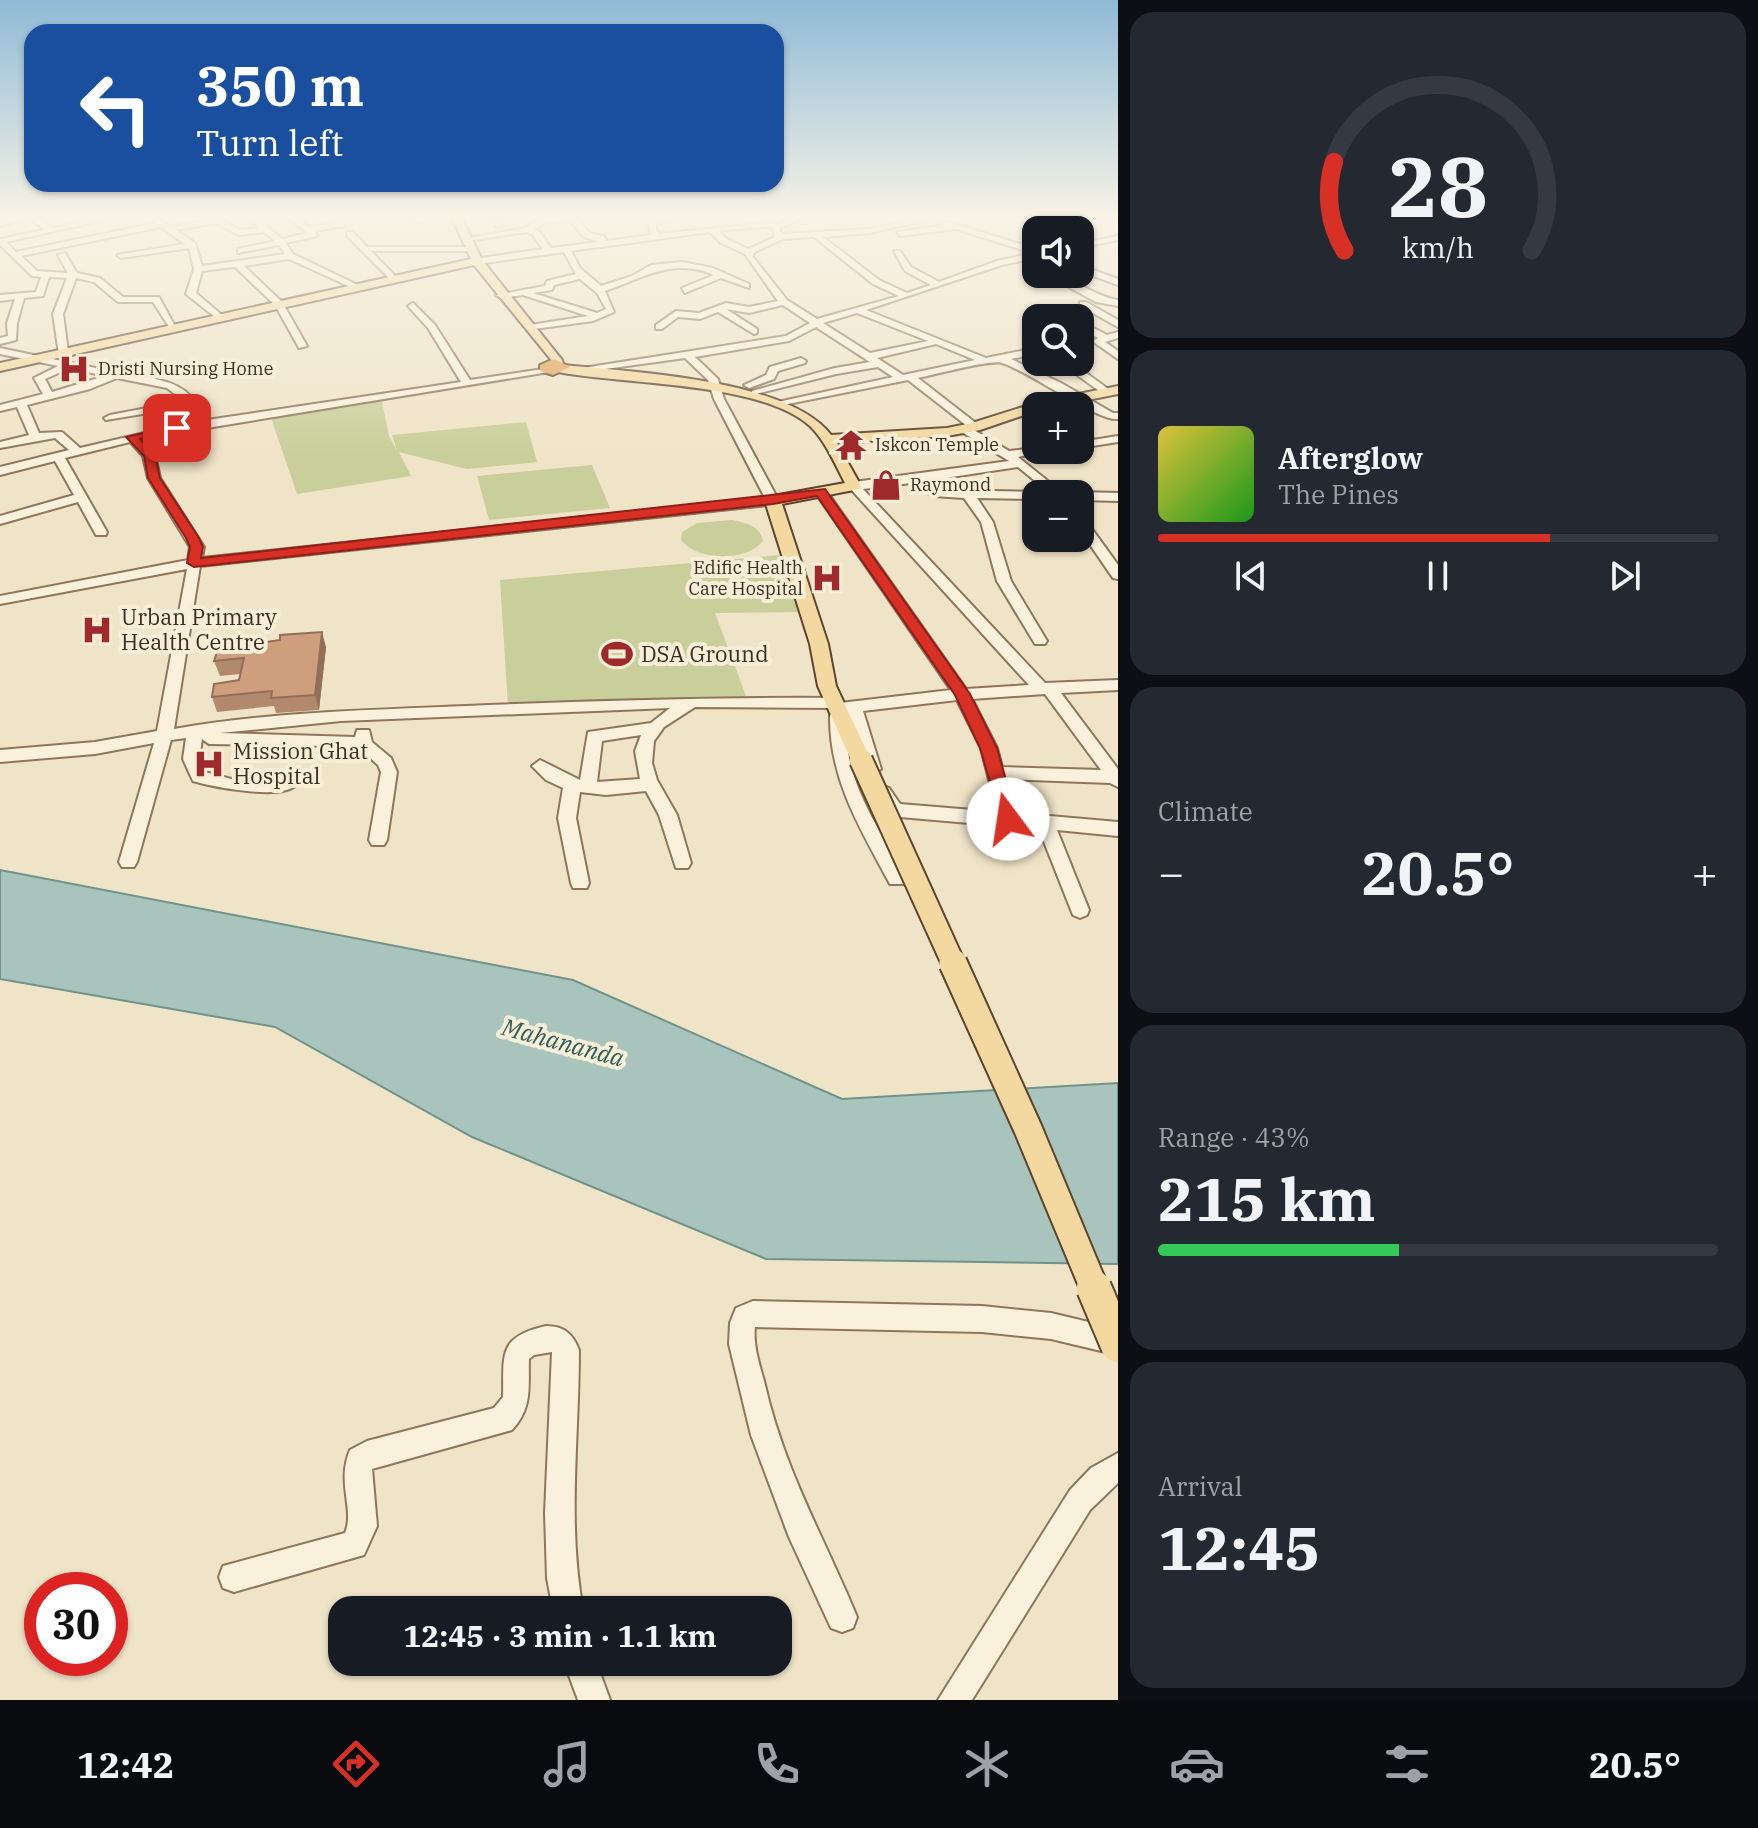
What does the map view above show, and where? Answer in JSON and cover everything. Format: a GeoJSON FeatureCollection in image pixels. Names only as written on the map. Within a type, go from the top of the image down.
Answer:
{"type":"FeatureCollection","features":[{"type":"Feature","properties":{"kind":"main road"},"geometry":{"type":"LineString","coordinates":[[0,367],[319,295]]}},
{"type":"Feature","properties":{"kind":"main road"},"geometry":{"type":"LineString","coordinates":[[501,295],[559,368],[719,391],[754,393],[807,417],[826,440],[854,486],[773,501],[840,708],[861,760],[1028,1129],[1118,1343]]}},
{"type":"Feature","properties":{"kind":"main road"},"geometry":{"type":"LineString","coordinates":[[826,440],[912,436],[969,428],[1022,411]]}},
{"type":"Feature","properties":{"kind":"street"},"geometry":{"type":"LineString","coordinates":[[0,298],[29,295]]}},
{"type":"Feature","properties":{"kind":"street"},"geometry":{"type":"LineString","coordinates":[[63,352],[58,314],[65,295]]}},
{"type":"Feature","properties":{"kind":"street"},"geometry":{"type":"LineString","coordinates":[[115,295],[121,300],[181,296],[220,318]]}},
{"type":"Feature","properties":{"kind":"street"},"geometry":{"type":"LineString","coordinates":[[270,295],[279,304],[302,346]]}},
{"type":"Feature","properties":{"kind":"street"},"geometry":{"type":"LineString","coordinates":[[531,295],[599,317]]}},
{"type":"Feature","properties":{"kind":"street"},"geometry":{"type":"LineString","coordinates":[[530,328],[599,317],[611,310],[605,295]]}},
{"type":"Feature","properties":{"kind":"street"},"geometry":{"type":"LineString","coordinates":[[779,295],[814,323],[878,364],[908,379],[1040,480]]}},
{"type":"Feature","properties":{"kind":"street"},"geometry":{"type":"LineString","coordinates":[[1090,295],[1118,303]]}},
{"type":"Feature","properties":{"kind":"street"},"geometry":{"type":"LineString","coordinates":[[801,361],[804,341],[814,323],[907,296]]}},
{"type":"Feature","properties":{"kind":"street"},"geometry":{"type":"LineString","coordinates":[[0,341],[13,338],[12,323],[20,297]]}},
{"type":"Feature","properties":{"kind":"street"},"geometry":{"type":"LineString","coordinates":[[156,299],[174,328]]}},
{"type":"Feature","properties":{"kind":"street"},"geometry":{"type":"LineString","coordinates":[[659,327],[676,314],[700,316],[730,306],[749,310],[784,302]]}},
{"type":"Feature","properties":{"kind":"street"},"geometry":{"type":"LineString","coordinates":[[413,306],[432,327],[465,380]]}},
{"type":"Feature","properties":{"kind":"street"},"geometry":{"type":"LineString","coordinates":[[719,309],[754,331]]}},
{"type":"Feature","properties":{"kind":"street"},"geometry":{"type":"LineString","coordinates":[[859,310],[986,362]]}},
{"type":"Feature","properties":{"kind":"street"},"geometry":{"type":"LineString","coordinates":[[1094,310],[1118,324]]}},
{"type":"Feature","properties":{"kind":"street"},"geometry":{"type":"LineString","coordinates":[[1094,332],[1105,338]]}},
{"type":"Feature","properties":{"kind":"street"},"geometry":{"type":"LineString","coordinates":[[1118,335],[1098,343],[1118,356]]}},
{"type":"Feature","properties":{"kind":"street"},"geometry":{"type":"LineString","coordinates":[[867,357],[927,345],[937,340]]}},
{"type":"Feature","properties":{"kind":"street"},"geometry":{"type":"LineString","coordinates":[[0,471],[182,427],[465,380],[804,341]]}},
{"type":"Feature","properties":{"kind":"street"},"geometry":{"type":"LineString","coordinates":[[0,351],[120,373],[170,386],[185,394],[191,403]]}},
{"type":"Feature","properties":{"kind":"street"},"geometry":{"type":"LineString","coordinates":[[0,600],[194,563],[773,501],[713,379],[687,355]]}},
{"type":"Feature","properties":{"kind":"street"},"geometry":{"type":"LineString","coordinates":[[778,403],[796,397],[827,395],[850,386],[908,379],[1022,355]]}},
{"type":"Feature","properties":{"kind":"street"},"geometry":{"type":"LineString","coordinates":[[1005,360],[1066,392]]}},
{"type":"Feature","properties":{"kind":"street"},"geometry":{"type":"LineString","coordinates":[[801,361],[822,375]]}},
{"type":"Feature","properties":{"kind":"street"},"geometry":{"type":"LineString","coordinates":[[801,361],[774,369],[770,377],[750,384],[754,393],[878,364]]}},
{"type":"Feature","properties":{"kind":"street"},"geometry":{"type":"LineString","coordinates":[[49,396],[39,378],[71,364]]}},
{"type":"Feature","properties":{"kind":"street"},"geometry":{"type":"LineString","coordinates":[[182,427],[559,368]]}},
{"type":"Feature","properties":{"kind":"street"},"geometry":{"type":"LineString","coordinates":[[0,408],[120,373]]}},
{"type":"Feature","properties":{"kind":"street"},"geometry":{"type":"LineString","coordinates":[[1088,376],[1112,390]]}},
{"type":"Feature","properties":{"kind":"street"},"geometry":{"type":"LineString","coordinates":[[21,403],[35,437]]}},
{"type":"Feature","properties":{"kind":"street"},"geometry":{"type":"LineString","coordinates":[[182,427],[191,403]]}},
{"type":"Feature","properties":{"kind":"street"},"geometry":{"type":"LineString","coordinates":[[110,418],[191,403]]}},
{"type":"Feature","properties":{"kind":"street"},"geometry":{"type":"LineString","coordinates":[[1094,407],[1116,418]]}},
{"type":"Feature","properties":{"kind":"street"},"geometry":{"type":"LineString","coordinates":[[0,445],[58,434],[77,451]]}},
{"type":"Feature","properties":{"kind":"street"},"geometry":{"type":"LineString","coordinates":[[128,862],[165,734],[197,547],[154,478],[149,455],[132,437]]}},
{"type":"Feature","properties":{"kind":"street"},"geometry":{"type":"LineString","coordinates":[[1094,443],[1118,439]]}},
{"type":"Feature","properties":{"kind":"street"},"geometry":{"type":"LineString","coordinates":[[58,456],[101,532]]}},
{"type":"Feature","properties":{"kind":"street"},"geometry":{"type":"LineString","coordinates":[[854,486],[913,479],[1022,457]]}},
{"type":"Feature","properties":{"kind":"street"},"geometry":{"type":"LineString","coordinates":[[913,479],[937,493],[1022,495]]}},
{"type":"Feature","properties":{"kind":"street"},"geometry":{"type":"LineString","coordinates":[[854,486],[1044,688],[1117,779]]}},
{"type":"Feature","properties":{"kind":"street"},"geometry":{"type":"LineString","coordinates":[[821,492],[962,694],[989,748],[1008,819]]}},
{"type":"Feature","properties":{"kind":"street"},"geometry":{"type":"LineString","coordinates":[[968,494],[987,522],[1004,581],[1040,641]]}},
{"type":"Feature","properties":{"kind":"street"},"geometry":{"type":"LineString","coordinates":[[1094,496],[1118,497]]}},
{"type":"Feature","properties":{"kind":"street"},"geometry":{"type":"LineString","coordinates":[[0,520],[81,497]]}},
{"type":"Feature","properties":{"kind":"street"},"geometry":{"type":"LineString","coordinates":[[1094,541],[1118,575]]}},
{"type":"Feature","properties":{"kind":"street"},"geometry":{"type":"LineString","coordinates":[[191,734],[283,720],[366,715],[695,702],[840,708],[962,694],[1118,685]]}},
{"type":"Feature","properties":{"kind":"street"},"geometry":{"type":"LineString","coordinates":[[682,863],[665,807],[651,784],[642,757],[644,742],[651,728],[668,715],[695,702]]}},
{"type":"Feature","properties":{"kind":"street"},"geometry":{"type":"LineString","coordinates":[[840,708],[891,807],[1118,829]]}},
{"type":"Feature","properties":{"kind":"street"},"geometry":{"type":"LineString","coordinates":[[840,708],[838,748],[852,794],[897,879]]}},
{"type":"Feature","properties":{"kind":"street"},"geometry":{"type":"LineString","coordinates":[[364,744],[366,715]]}},
{"type":"Feature","properties":{"kind":"street"},"geometry":{"type":"LineString","coordinates":[[580,883],[567,818],[580,787],[594,736],[651,728]]}},
{"type":"Feature","properties":{"kind":"street"},"geometry":{"type":"LineString","coordinates":[[0,756],[95,748],[165,734],[364,744],[385,762],[389,772],[378,840]]}},
{"type":"Feature","properties":{"kind":"street"},"geometry":{"type":"LineString","coordinates":[[191,734],[191,759],[199,777],[231,785],[289,784]]}},
{"type":"Feature","properties":{"kind":"street"},"geometry":{"type":"LineString","coordinates":[[540,766],[580,787],[651,784]]}},
{"type":"Feature","properties":{"kind":"street"},"geometry":{"type":"LineString","coordinates":[[996,773],[1117,779]]}},
{"type":"Feature","properties":{"kind":"street"},"geometry":{"type":"LineString","coordinates":[[1045,822],[1080,910]]}},
{"type":"Feature","properties":{"kind":"street"},"geometry":{"type":"LineString","coordinates":[[842,1617],[805,1540],[756,1412],[740,1327],[745,1317],[753,1314],[982,1319],[1051,1326],[1118,1343]]}},
{"type":"Feature","properties":{"kind":"street"},"geometry":{"type":"LineString","coordinates":[[234,1577],[354,1545],[360,1539],[362,1530],[356,1473],[360,1460],[367,1455],[502,1420],[511,1414],[517,1404],[516,1353],[520,1346],[529,1341],[555,1338],[562,1342],[566,1350],[566,1422],[558,1529],[566,1596]]}},
{"type":"Feature","properties":{"kind":"street"},"geometry":{"type":"LineString","coordinates":[[954,1700],[1080,1500],[1101,1478],[1118,1467]]}},
{"type":"Feature","properties":{"kind":"street"},"geometry":{"type":"LineString","coordinates":[[585,1676],[594,1700]]}},
{"type":"Feature","properties":{"kind":"green space"},"geometry":{"type":"Polygon","coordinates":[[[381,397],[389,436],[397,451],[392,435],[526,422],[537,462],[467,469],[399,452],[411,476],[297,494],[269,412],[381,397]]]}},
{"type":"Feature","properties":{"kind":"green space"},"geometry":{"type":"Polygon","coordinates":[[[592,465],[610,508],[489,520],[477,476],[592,465]]]}},
{"type":"Feature","properties":{"kind":"green space"},"geometry":{"type":"Polygon","coordinates":[[[732,520],[755,528],[763,541],[746,553],[722,556],[698,552],[681,540],[682,532],[697,523],[732,520]]]}},
{"type":"Feature","properties":{"kind":"green space","name":"DSA Ground"},"geometry":{"type":"Polygon","coordinates":[[[792,554],[809,612],[715,613],[746,696],[508,706],[500,580],[792,554]]]}},
{"type":"Feature","properties":{"kind":"water","name":"Mahananda"},"geometry":{"type":"Polygon","coordinates":[[[0,870],[573,980],[842,1099],[1118,1083],[1118,1264],[766,1259],[472,1137],[275,1027],[0,979],[0,870]]]}},
{"type":"Feature","properties":{"kind":"building"},"geometry":{"type":"Polygon","coordinates":[[[322,632],[315,695],[271,698],[272,691],[212,697],[214,684],[239,680],[244,658],[214,661],[218,649],[280,640],[280,635],[322,632]]]}},
{"type":"Feature","properties":{"kind":"place","name":"Dristi Nursing Home"},"geometry":{"type":"Point","coordinates":[74,369]}},
{"type":"Feature","properties":{"kind":"place","name":"Iskcon Temple"},"geometry":{"type":"Point","coordinates":[851,445]}},
{"type":"Feature","properties":{"kind":"place","name":"Raymond"},"geometry":{"type":"Point","coordinates":[886,485]}},
{"type":"Feature","properties":{"kind":"place","name":"Edific Health Care Hospital"},"geometry":{"type":"Point","coordinates":[827,578]}},
{"type":"Feature","properties":{"kind":"place","name":"Urban Primary Health Centre"},"geometry":{"type":"Point","coordinates":[97,630]}},
{"type":"Feature","properties":{"kind":"place","name":"DSA Ground"},"geometry":{"type":"Point","coordinates":[617,654]}},
{"type":"Feature","properties":{"kind":"place","name":"Mission Ghat Hospital"},"geometry":{"type":"Point","coordinates":[209,764]}},
{"type":"Feature","properties":{"kind":"route"},"geometry":{"type":"LineString","coordinates":[[177,428],[132,437],[153,461],[154,478],[193,538],[197,547],[194,563],[486,529],[773,501],[821,492],[962,694],[989,748],[1008,819]]}}]}
